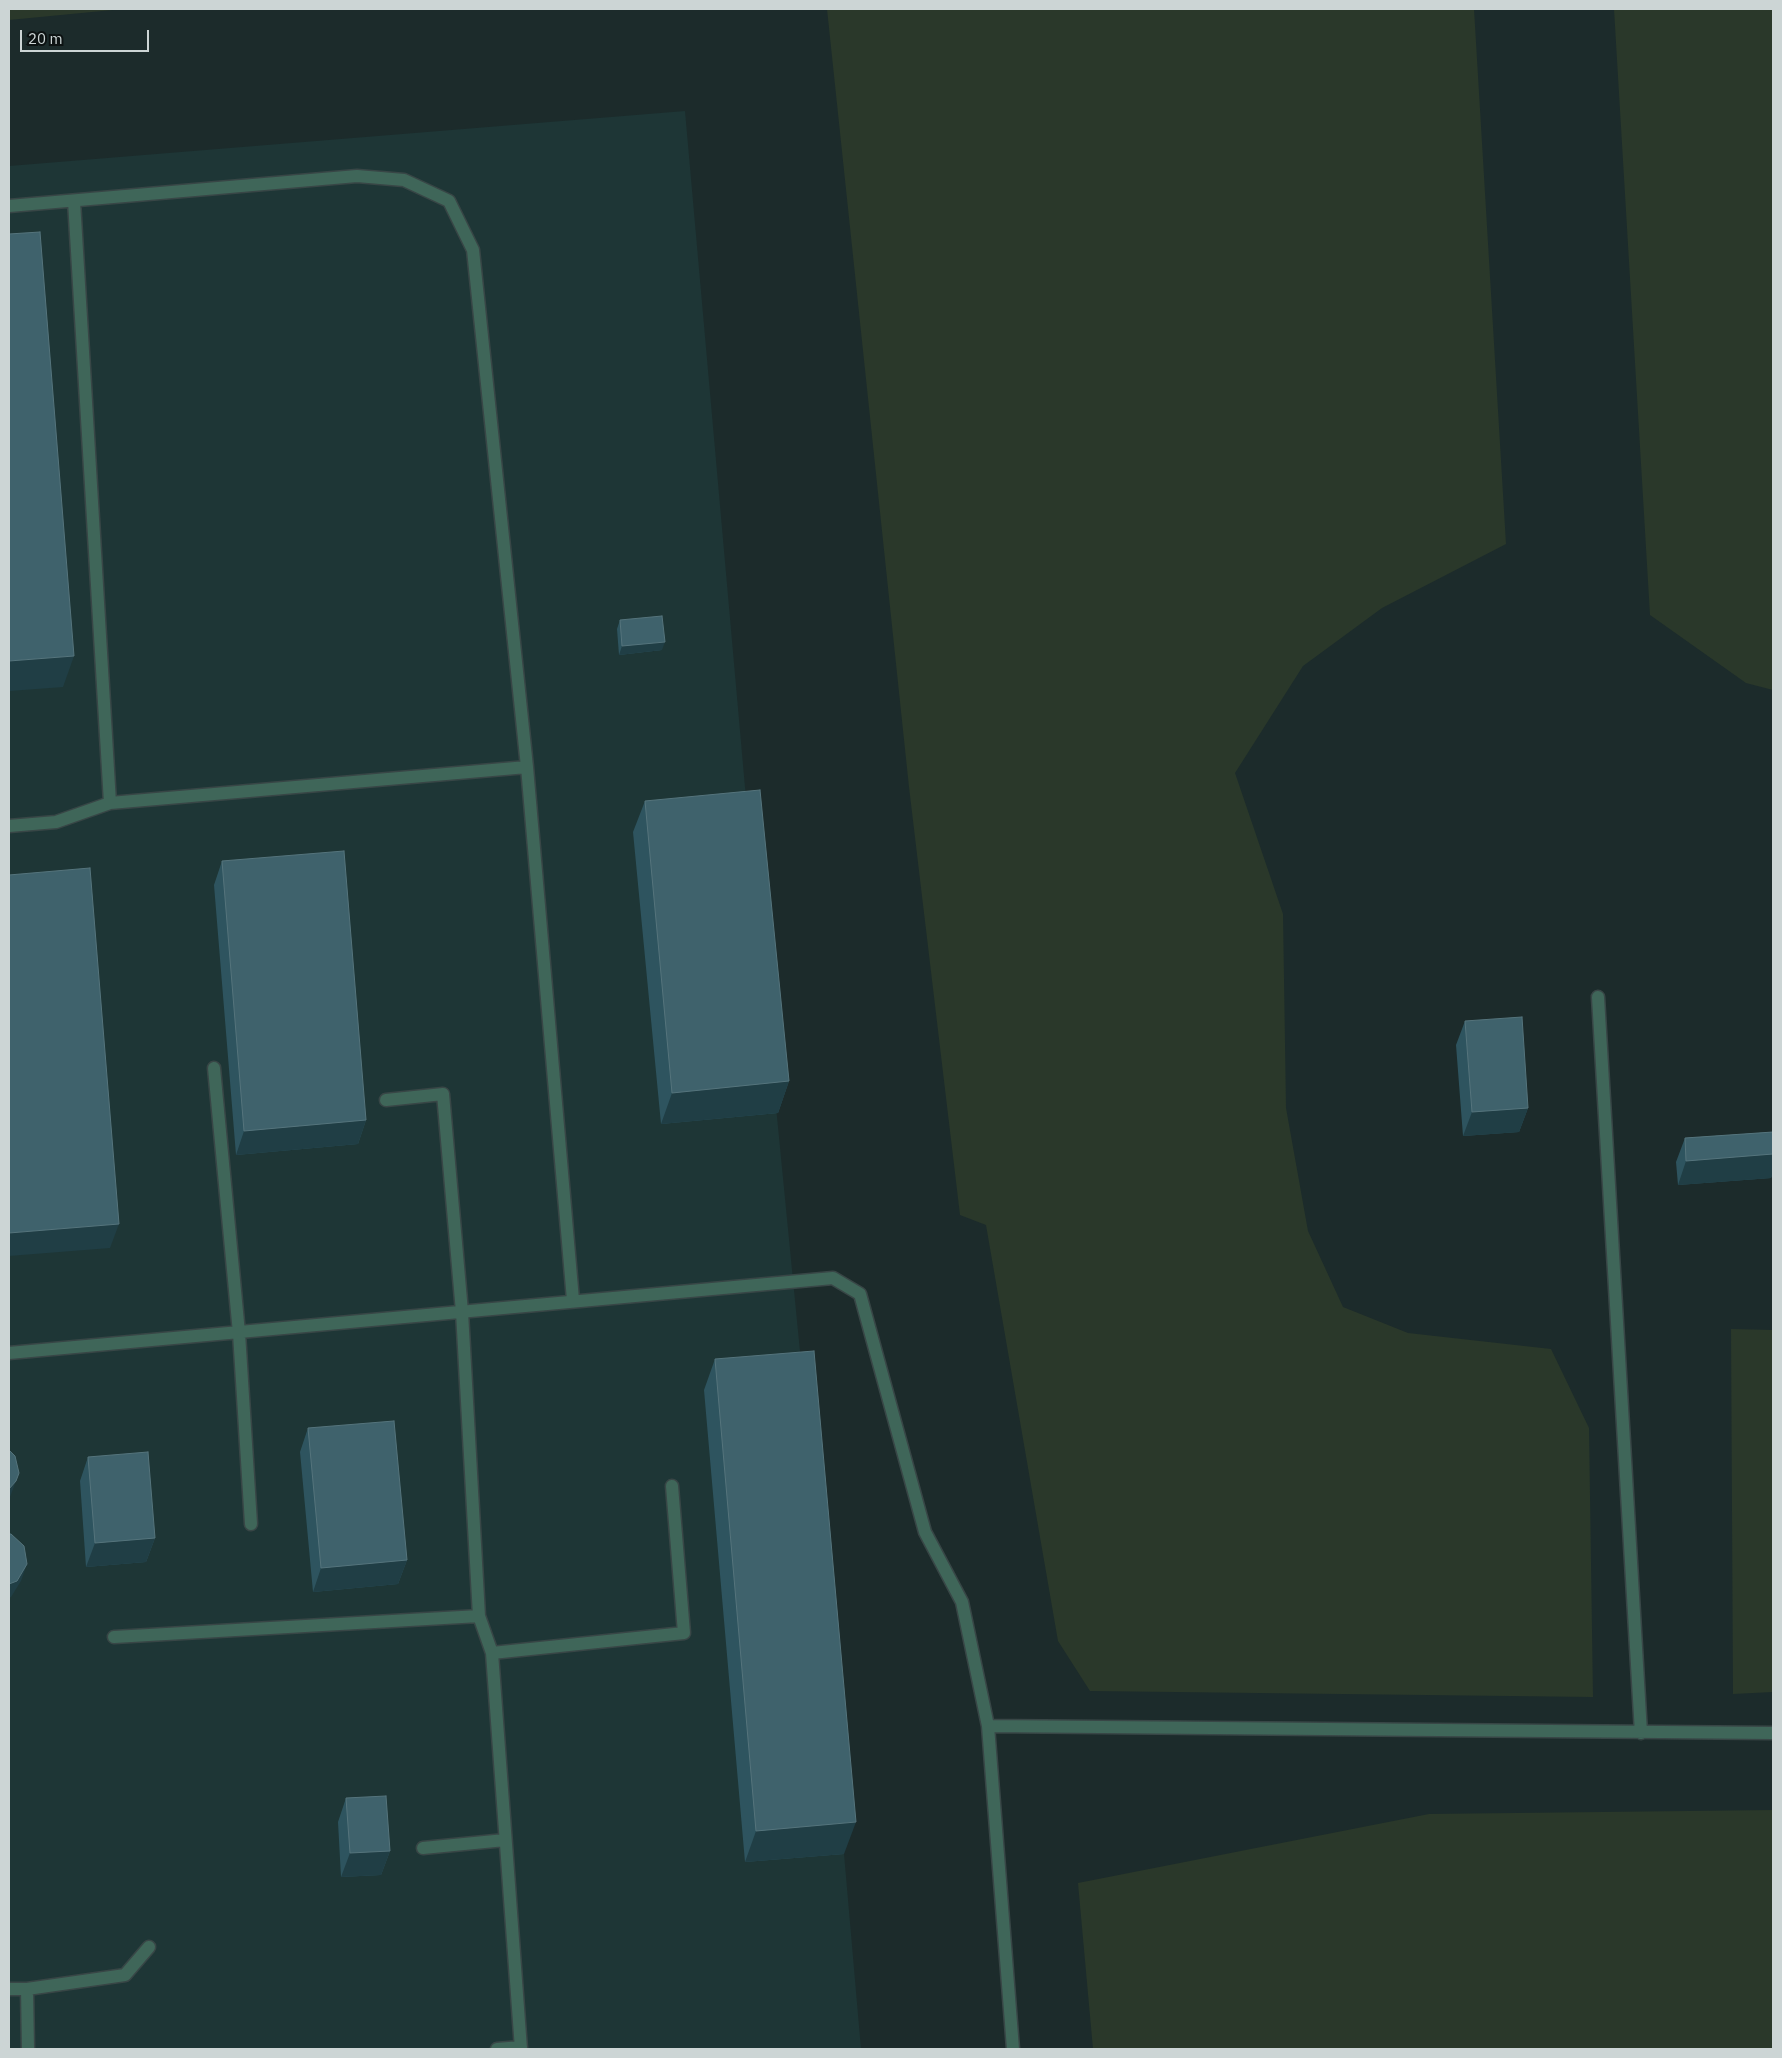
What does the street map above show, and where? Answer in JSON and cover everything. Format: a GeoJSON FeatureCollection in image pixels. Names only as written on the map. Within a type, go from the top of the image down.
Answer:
{"type":"FeatureCollection","features":[{"type":"Feature","properties":{"kind":"street"},"geometry":{"type":"LineString","coordinates":[[9,206],[357,176],[404,180],[449,201],[473,250],[527,767],[573,1300]]}},
{"type":"Feature","properties":{"kind":"street"},"geometry":{"type":"LineString","coordinates":[[74,201],[110,803]]}},
{"type":"Feature","properties":{"kind":"street"},"geometry":{"type":"LineString","coordinates":[[9,826],[56,822],[110,803],[527,767]]}},
{"type":"Feature","properties":{"kind":"street"},"geometry":{"type":"LineString","coordinates":[[1598,997],[1641,1733]]}},
{"type":"Feature","properties":{"kind":"street"},"geometry":{"type":"LineString","coordinates":[[214,1068],[239,1333],[251,1524]]}},
{"type":"Feature","properties":{"kind":"street"},"geometry":{"type":"LineString","coordinates":[[386,1100],[443,1094],[462,1312],[479,1616],[492,1653],[521,2048],[497,2049]]}},
{"type":"Feature","properties":{"kind":"street"},"geometry":{"type":"LineString","coordinates":[[9,1352],[239,1333],[573,1300],[833,1278],[860,1294],[926,1532],[962,1602],[988,1726],[1013,2049]]}},
{"type":"Feature","properties":{"kind":"street"},"geometry":{"type":"LineString","coordinates":[[492,1653],[684,1634],[672,1486]]}},
{"type":"Feature","properties":{"kind":"street"},"geometry":{"type":"LineString","coordinates":[[114,1636],[479,1616]]}},
{"type":"Feature","properties":{"kind":"street"},"geometry":{"type":"LineString","coordinates":[[988,1726],[1773,1733]]}},
{"type":"Feature","properties":{"kind":"street"},"geometry":{"type":"LineString","coordinates":[[423,1848],[505,1840]]}},
{"type":"Feature","properties":{"kind":"street"},"geometry":{"type":"LineString","coordinates":[[9,1989],[27,1989],[125,1976],[150,1947]]}},
{"type":"Feature","properties":{"kind":"street"},"geometry":{"type":"LineString","coordinates":[[27,1989],[28,2049]]}},
{"type":"Feature","properties":{"kind":"shaded area"},"geometry":{"type":"Polygon","coordinates":[[[685,111],[748,821],[803,1382],[861,2049],[9,2049],[9,166],[685,111]]]}},
{"type":"Feature","properties":{"kind":"green space"},"geometry":{"type":"Polygon","coordinates":[[[9,9],[123,9],[9,20],[9,9]]]}},
{"type":"Feature","properties":{"kind":"green space"},"geometry":{"type":"Polygon","coordinates":[[[827,9],[1474,9],[1506,544],[1382,608],[1303,666],[1235,773],[1283,914],[1286,1108],[1308,1231],[1343,1307],[1408,1333],[1551,1349],[1589,1428],[1593,1697],[1090,1691],[1058,1641],[986,1225],[960,1215],[909,787],[827,9]]]}},
{"type":"Feature","properties":{"kind":"green space"},"geometry":{"type":"Polygon","coordinates":[[[1614,9],[1773,9],[1773,690],[1746,683],[1650,615],[1614,9]]]}},
{"type":"Feature","properties":{"kind":"green space"},"geometry":{"type":"Polygon","coordinates":[[[1731,1329],[1773,1330],[1773,1692],[1733,1694],[1731,1329]]]}},
{"type":"Feature","properties":{"kind":"green space"},"geometry":{"type":"Polygon","coordinates":[[[1773,1810],[1773,2049],[1093,2049],[1078,1883],[1429,1814],[1773,1810]]]}},
{"type":"Feature","properties":{"kind":"building"},"geometry":{"type":"Polygon","coordinates":[[[40,232],[74,656],[9,661],[9,234],[40,232]]]}},
{"type":"Feature","properties":{"kind":"building"},"geometry":{"type":"Polygon","coordinates":[[[662,616],[665,642],[622,646],[620,620],[662,616]]]}},
{"type":"Feature","properties":{"kind":"building"},"geometry":{"type":"Polygon","coordinates":[[[760,790],[789,1081],[672,1093],[645,801],[760,790]]]}},
{"type":"Feature","properties":{"kind":"building"},"geometry":{"type":"Polygon","coordinates":[[[344,851],[366,1120],[244,1131],[222,861],[344,851]]]}},
{"type":"Feature","properties":{"kind":"building"},"geometry":{"type":"Polygon","coordinates":[[[90,868],[119,1224],[9,1233],[9,875],[90,868]]]}},
{"type":"Feature","properties":{"kind":"building"},"geometry":{"type":"Polygon","coordinates":[[[1522,1017],[1528,1108],[1472,1112],[1465,1021],[1522,1017]]]}},
{"type":"Feature","properties":{"kind":"building"},"geometry":{"type":"Polygon","coordinates":[[[1773,1132],[1773,1154],[1686,1161],[1685,1138],[1773,1132]]]}},
{"type":"Feature","properties":{"kind":"building"},"geometry":{"type":"Polygon","coordinates":[[[814,1351],[856,1822],[756,1831],[715,1359],[814,1351]]]}},
{"type":"Feature","properties":{"kind":"building"},"geometry":{"type":"Polygon","coordinates":[[[394,1421],[407,1560],[321,1568],[308,1428],[394,1421]]]}},
{"type":"Feature","properties":{"kind":"building"},"geometry":{"type":"Polygon","coordinates":[[[9,1450],[15,1456],[19,1473],[16,1481],[9,1489],[9,1450]]]}},
{"type":"Feature","properties":{"kind":"building"},"geometry":{"type":"Polygon","coordinates":[[[148,1452],[155,1538],[95,1543],[88,1457],[148,1452]]]}},
{"type":"Feature","properties":{"kind":"building"},"geometry":{"type":"Polygon","coordinates":[[[9,1534],[24,1546],[27,1564],[17,1581],[9,1584],[9,1534]]]}},
{"type":"Feature","properties":{"kind":"building"},"geometry":{"type":"Polygon","coordinates":[[[386,1796],[390,1851],[350,1853],[346,1798],[386,1796]]]}}]}
